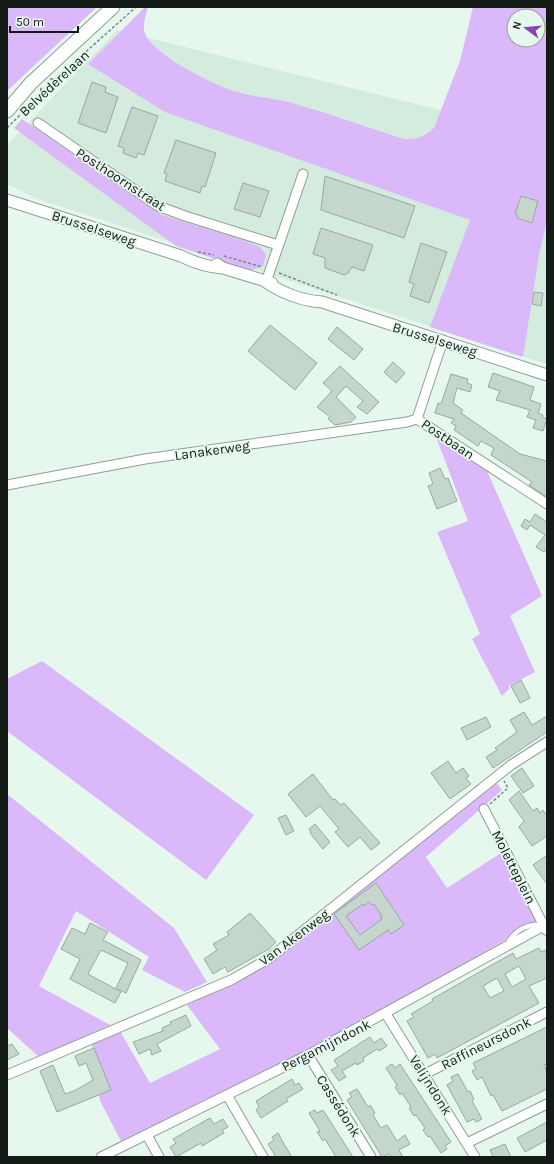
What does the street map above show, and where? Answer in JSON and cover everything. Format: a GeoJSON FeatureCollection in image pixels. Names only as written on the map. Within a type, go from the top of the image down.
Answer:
{"type":"FeatureCollection","features":[{"type":"Feature","properties":{"kind":"main road","name":"Belvédèrelaan"},"geometry":{"type":"LineString","coordinates":[[7,111],[31,83],[113,7]]}},
{"type":"Feature","properties":{"kind":"main road","name":"Belvédèrelaan"},"geometry":{"type":"LineString","coordinates":[[7,99],[31,83]]}},
{"type":"Feature","properties":{"kind":"street","name":"Posthoornstraat"},"geometry":{"type":"LineString","coordinates":[[38,123],[158,206],[278,245]]}},
{"type":"Feature","properties":{"kind":"street"},"geometry":{"type":"LineString","coordinates":[[266,282],[303,174]]}},
{"type":"Feature","properties":{"kind":"street","name":"Brusselseweg"},"geometry":{"type":"LineString","coordinates":[[7,200],[181,256],[194,256],[213,262],[223,268],[266,282],[278,290],[313,302],[322,302],[547,375]]}},
{"type":"Feature","properties":{"kind":"street","name":"Postbaan"},"geometry":{"type":"LineString","coordinates":[[443,340],[417,419],[547,504]]}},
{"type":"Feature","properties":{"kind":"street","name":"Lanakerweg"},"geometry":{"type":"LineString","coordinates":[[7,485],[145,459],[407,422],[417,419]]}},
{"type":"Feature","properties":{"kind":"street","name":"Van Akenweg"},"geometry":{"type":"LineString","coordinates":[[7,1075],[232,980],[268,959],[500,774],[547,742]]}},
{"type":"Feature","properties":{"kind":"street","name":"Moletteplein"},"geometry":{"type":"LineString","coordinates":[[484,809],[546,927]]}},
{"type":"Feature","properties":{"kind":"street","name":"Pergamijndonk"},"geometry":{"type":"LineString","coordinates":[[101,1157],[308,1055],[386,1014],[506,946],[546,927]]}},
{"type":"Feature","properties":{"kind":"street","name":"Raffineursdonk"},"geometry":{"type":"LineString","coordinates":[[425,1074],[547,1012]]}},
{"type":"Feature","properties":{"kind":"street","name":"Velijndonk"},"geometry":{"type":"LineString","coordinates":[[386,1014],[425,1074],[475,1157]]}},
{"type":"Feature","properties":{"kind":"street","name":"Cassédonk"},"geometry":{"type":"LineString","coordinates":[[308,1055],[371,1157]]}},
{"type":"Feature","properties":{"kind":"street"},"geometry":{"type":"LineString","coordinates":[[227,1095],[263,1157]]}},
{"type":"Feature","properties":{"kind":"street"},"geometry":{"type":"LineString","coordinates":[[467,1143],[547,1104]]}},
{"type":"Feature","properties":{"kind":"street"},"geometry":{"type":"LineString","coordinates":[[147,1135],[159,1157]]}},
{"type":"Feature","properties":{"kind":"path","name":"Belvédèrelaan"},"geometry":{"type":"LineString","coordinates":[[7,128],[61,74],[136,7]]}},
{"type":"Feature","properties":{"kind":"path"},"geometry":{"type":"LineString","coordinates":[[484,809],[508,788],[500,774]]}},
{"type":"Feature","properties":{"kind":"shaded area"},"geometry":{"type":"Polygon","coordinates":[[[7,7],[97,7],[7,91],[7,7]]]}},
{"type":"Feature","properties":{"kind":"shaded area"},"geometry":{"type":"Polygon","coordinates":[[[145,7],[148,7],[144,31],[149,40],[170,58],[199,76],[237,92],[291,103],[404,139],[413,139],[427,134],[434,128],[460,61],[473,7],[547,7],[547,220],[539,255],[523,357],[430,327],[470,220],[165,112],[88,64],[145,7]]]}},
{"type":"Feature","properties":{"kind":"shaded area"},"geometry":{"type":"Polygon","coordinates":[[[547,17],[547,364],[37,199],[7,184],[7,145],[117,30],[489,122],[533,48],[546,48],[547,17]]]}},
{"type":"Feature","properties":{"kind":"shaded area"},"geometry":{"type":"Polygon","coordinates":[[[22,119],[162,215],[260,247],[266,255],[263,266],[252,270],[245,269],[176,246],[14,128],[22,119]]]}},
{"type":"Feature","properties":{"kind":"shaded area"},"geometry":{"type":"Polygon","coordinates":[[[436,437],[487,471],[542,596],[510,616],[535,672],[509,686],[509,689],[502,696],[472,639],[480,634],[437,532],[468,521],[436,437]]]}},
{"type":"Feature","properties":{"kind":"shaded area"},"geometry":{"type":"Polygon","coordinates":[[[42,661],[254,815],[206,880],[7,731],[7,679],[42,661]]]}},
{"type":"Feature","properties":{"kind":"shaded area"},"geometry":{"type":"Polygon","coordinates":[[[497,783],[502,790],[426,857],[447,888],[504,851],[538,917],[537,922],[336,1036],[121,1141],[100,1101],[92,1044],[120,1031],[150,1083],[220,1049],[187,1005],[250,975],[280,954],[497,783]]]}},
{"type":"Feature","properties":{"kind":"shaded area"},"geometry":{"type":"Polygon","coordinates":[[[7,794],[174,928],[207,982],[185,992],[142,970],[149,957],[76,911],[39,986],[110,1025],[39,1057],[7,1028],[7,794]]]}},
{"type":"Feature","properties":{"kind":"building"},"geometry":{"type":"Polygon","coordinates":[[[92,82],[106,87],[105,92],[118,97],[106,133],[78,123],[92,82]]]}},
{"type":"Feature","properties":{"kind":"building"},"geometry":{"type":"Polygon","coordinates":[[[132,107],[158,116],[144,155],[138,153],[136,158],[123,153],[124,148],[118,146],[132,107]]]}},
{"type":"Feature","properties":{"kind":"building"},"geometry":{"type":"Polygon","coordinates":[[[176,140],[216,153],[205,187],[202,186],[200,193],[165,181],[167,174],[164,173],[176,140]]]}},
{"type":"Feature","properties":{"kind":"building"},"geometry":{"type":"Polygon","coordinates":[[[325,176],[415,206],[404,238],[321,210],[325,176]]]}},
{"type":"Feature","properties":{"kind":"building"},"geometry":{"type":"Polygon","coordinates":[[[243,183],[269,191],[260,217],[234,209],[243,183]]]}},
{"type":"Feature","properties":{"kind":"building"},"geometry":{"type":"Polygon","coordinates":[[[521,196],[538,201],[532,223],[517,218],[518,216],[515,214],[521,196]]]}},
{"type":"Feature","properties":{"kind":"building"},"geometry":{"type":"Polygon","coordinates":[[[321,228],[373,245],[364,271],[352,267],[348,273],[344,275],[325,268],[325,258],[313,254],[321,228]]]}},
{"type":"Feature","properties":{"kind":"building"},"geometry":{"type":"Polygon","coordinates":[[[421,243],[447,252],[429,303],[410,296],[414,284],[409,282],[421,243]]]}},
{"type":"Feature","properties":{"kind":"building"},"geometry":{"type":"Polygon","coordinates":[[[534,292],[543,293],[541,306],[532,304],[534,292]]]}},
{"type":"Feature","properties":{"kind":"building"},"geometry":{"type":"Polygon","coordinates":[[[270,325],[317,363],[295,390],[248,351],[270,325]]]}},
{"type":"Feature","properties":{"kind":"building"},"geometry":{"type":"Polygon","coordinates":[[[337,327],[363,349],[354,360],[328,339],[337,327]]]}},
{"type":"Feature","properties":{"kind":"building"},"geometry":{"type":"Polygon","coordinates":[[[393,362],[405,373],[396,383],[384,372],[393,362]]]}},
{"type":"Feature","properties":{"kind":"building"},"geometry":{"type":"Polygon","coordinates":[[[340,366],[379,402],[367,414],[357,407],[363,401],[346,386],[336,397],[356,417],[351,422],[335,425],[328,419],[330,417],[317,407],[332,391],[323,383],[340,366]]]}},
{"type":"Feature","properties":{"kind":"building"},"geometry":{"type":"Polygon","coordinates":[[[493,373],[534,387],[530,400],[541,404],[538,413],[547,419],[543,431],[533,428],[536,420],[527,417],[530,410],[496,400],[500,391],[488,387],[493,373]]]}},
{"type":"Feature","properties":{"kind":"building"},"geometry":{"type":"Polygon","coordinates":[[[451,374],[468,379],[467,383],[472,385],[470,392],[457,388],[453,403],[463,410],[461,413],[520,454],[547,461],[547,497],[529,485],[532,482],[491,455],[494,448],[481,441],[478,446],[454,430],[456,426],[451,423],[454,419],[435,413],[438,403],[441,404],[451,374]]]}},
{"type":"Feature","properties":{"kind":"building"},"geometry":{"type":"Polygon","coordinates":[[[440,468],[445,479],[448,478],[457,501],[437,509],[428,486],[433,484],[429,473],[440,468]]]}},
{"type":"Feature","properties":{"kind":"building"},"geometry":{"type":"Polygon","coordinates":[[[535,514],[547,522],[547,548],[544,552],[536,547],[545,535],[530,525],[527,530],[521,526],[525,519],[530,522],[535,514]]]}},
{"type":"Feature","properties":{"kind":"building"},"geometry":{"type":"Polygon","coordinates":[[[521,680],[530,698],[520,703],[511,686],[521,680]]]}},
{"type":"Feature","properties":{"kind":"building"},"geometry":{"type":"Polygon","coordinates":[[[524,712],[532,725],[547,716],[547,732],[493,768],[486,757],[497,750],[495,748],[517,732],[510,720],[524,712]]]}},
{"type":"Feature","properties":{"kind":"building"},"geometry":{"type":"Polygon","coordinates":[[[486,717],[491,727],[467,740],[461,728],[486,717]]]}},
{"type":"Feature","properties":{"kind":"building"},"geometry":{"type":"Polygon","coordinates":[[[448,761],[456,773],[463,768],[469,776],[466,778],[471,784],[450,799],[431,773],[448,761]]]}},
{"type":"Feature","properties":{"kind":"building"},"geometry":{"type":"Polygon","coordinates":[[[522,768],[534,786],[523,793],[511,776],[522,768]]]}},
{"type":"Feature","properties":{"kind":"building"},"geometry":{"type":"Polygon","coordinates":[[[313,774],[333,800],[335,799],[340,805],[344,803],[380,843],[371,850],[360,837],[348,847],[335,832],[339,829],[320,806],[306,817],[288,794],[313,774]]]}},
{"type":"Feature","properties":{"kind":"building"},"geometry":{"type":"Polygon","coordinates":[[[519,791],[533,811],[537,808],[540,813],[543,810],[547,816],[547,836],[532,846],[519,827],[524,821],[509,800],[519,791]]]}},
{"type":"Feature","properties":{"kind":"building"},"geometry":{"type":"Polygon","coordinates":[[[286,815],[294,831],[286,835],[278,818],[286,815]]]}},
{"type":"Feature","properties":{"kind":"building"},"geometry":{"type":"Polygon","coordinates":[[[315,824],[330,842],[323,849],[310,833],[311,832],[309,829],[315,824]]]}},
{"type":"Feature","properties":{"kind":"building"},"geometry":{"type":"Polygon","coordinates":[[[547,855],[547,884],[533,865],[547,855]]]}},
{"type":"Feature","properties":{"kind":"building"},"geometry":{"type":"Polygon","coordinates":[[[376,883],[404,925],[391,934],[388,930],[359,950],[334,914],[376,883]],[[369,902],[364,906],[363,904],[346,916],[360,935],[382,919],[380,917],[382,916],[374,904],[372,905],[369,902]]]}},
{"type":"Feature","properties":{"kind":"building"},"geometry":{"type":"Polygon","coordinates":[[[250,913],[276,942],[269,949],[228,972],[225,967],[213,974],[204,959],[217,950],[213,944],[229,935],[227,932],[250,913]]]}},
{"type":"Feature","properties":{"kind":"building"},"geometry":{"type":"Polygon","coordinates":[[[90,923],[108,932],[103,940],[141,960],[126,993],[116,988],[128,963],[101,950],[88,974],[121,992],[115,1003],[70,979],[80,959],[61,949],[72,928],[85,934],[90,923]]]}},
{"type":"Feature","properties":{"kind":"building"},"geometry":{"type":"Polygon","coordinates":[[[539,948],[541,952],[545,950],[547,955],[547,978],[529,986],[539,1003],[437,1058],[435,1054],[428,1058],[407,1021],[414,1017],[411,1014],[433,1001],[432,999],[513,953],[516,959],[539,948]],[[519,966],[505,974],[512,987],[526,979],[519,966]],[[497,978],[483,986],[490,998],[504,991],[497,978]]]}},
{"type":"Feature","properties":{"kind":"building"},"geometry":{"type":"Polygon","coordinates":[[[186,1015],[191,1026],[157,1044],[161,1051],[152,1055],[150,1049],[139,1054],[133,1042],[163,1031],[162,1028],[171,1024],[170,1022],[186,1015]]]}},
{"type":"Feature","properties":{"kind":"building"},"geometry":{"type":"Polygon","coordinates":[[[547,1027],[547,1064],[544,1065],[547,1072],[547,1089],[502,1111],[493,1095],[491,1096],[482,1077],[477,1080],[472,1071],[476,1069],[473,1063],[547,1027]]]}},
{"type":"Feature","properties":{"kind":"building"},"geometry":{"type":"Polygon","coordinates":[[[370,1037],[374,1043],[381,1038],[387,1046],[379,1051],[377,1049],[363,1058],[364,1061],[357,1065],[356,1063],[342,1071],[346,1077],[339,1081],[331,1070],[338,1066],[334,1060],[370,1037]]]}},
{"type":"Feature","properties":{"kind":"building"},"geometry":{"type":"Polygon","coordinates":[[[12,1044],[19,1054],[7,1060],[7,1046],[12,1044]]]}},
{"type":"Feature","properties":{"kind":"building"},"geometry":{"type":"Polygon","coordinates":[[[94,1048],[111,1090],[57,1112],[40,1071],[53,1065],[65,1094],[74,1091],[93,1080],[86,1063],[79,1066],[75,1056],[94,1048]]]}},
{"type":"Feature","properties":{"kind":"building"},"geometry":{"type":"Polygon","coordinates":[[[392,1064],[395,1068],[400,1064],[451,1142],[445,1146],[447,1149],[441,1153],[430,1136],[428,1137],[423,1130],[425,1128],[416,1115],[414,1116],[409,1108],[411,1107],[402,1093],[400,1095],[395,1087],[397,1085],[386,1068],[392,1064]]]}},
{"type":"Feature","properties":{"kind":"building"},"geometry":{"type":"Polygon","coordinates":[[[458,1074],[468,1092],[470,1091],[474,1099],[472,1101],[482,1119],[476,1122],[474,1119],[467,1122],[447,1085],[453,1081],[451,1077],[458,1074]]]}},
{"type":"Feature","properties":{"kind":"building"},"geometry":{"type":"Polygon","coordinates":[[[292,1079],[295,1085],[299,1083],[303,1089],[286,1099],[288,1101],[261,1118],[256,1110],[259,1107],[256,1101],[292,1079]]]}},
{"type":"Feature","properties":{"kind":"building"},"geometry":{"type":"Polygon","coordinates":[[[357,1089],[368,1107],[370,1105],[375,1113],[373,1115],[381,1128],[387,1125],[397,1141],[405,1135],[410,1144],[399,1150],[403,1157],[391,1157],[389,1154],[382,1157],[347,1100],[352,1097],[349,1093],[357,1089]]]}},
{"type":"Feature","properties":{"kind":"building"},"geometry":{"type":"Polygon","coordinates":[[[315,1110],[317,1113],[323,1110],[353,1157],[336,1157],[325,1139],[323,1141],[317,1132],[320,1131],[309,1113],[315,1110]]]}},
{"type":"Feature","properties":{"kind":"building"},"geometry":{"type":"Polygon","coordinates":[[[210,1118],[214,1124],[223,1119],[228,1127],[222,1130],[224,1133],[202,1146],[201,1143],[176,1157],[170,1147],[176,1143],[173,1139],[210,1118]]]}},
{"type":"Feature","properties":{"kind":"building"},"geometry":{"type":"Polygon","coordinates":[[[547,1122],[547,1140],[525,1152],[517,1138],[547,1122]]]}},
{"type":"Feature","properties":{"kind":"building"},"geometry":{"type":"Polygon","coordinates":[[[278,1133],[292,1157],[276,1157],[268,1144],[274,1140],[272,1137],[278,1133]]]}},
{"type":"Feature","properties":{"kind":"building"},"geometry":{"type":"Polygon","coordinates":[[[505,1144],[511,1157],[493,1157],[490,1150],[505,1144]]]}}]}
